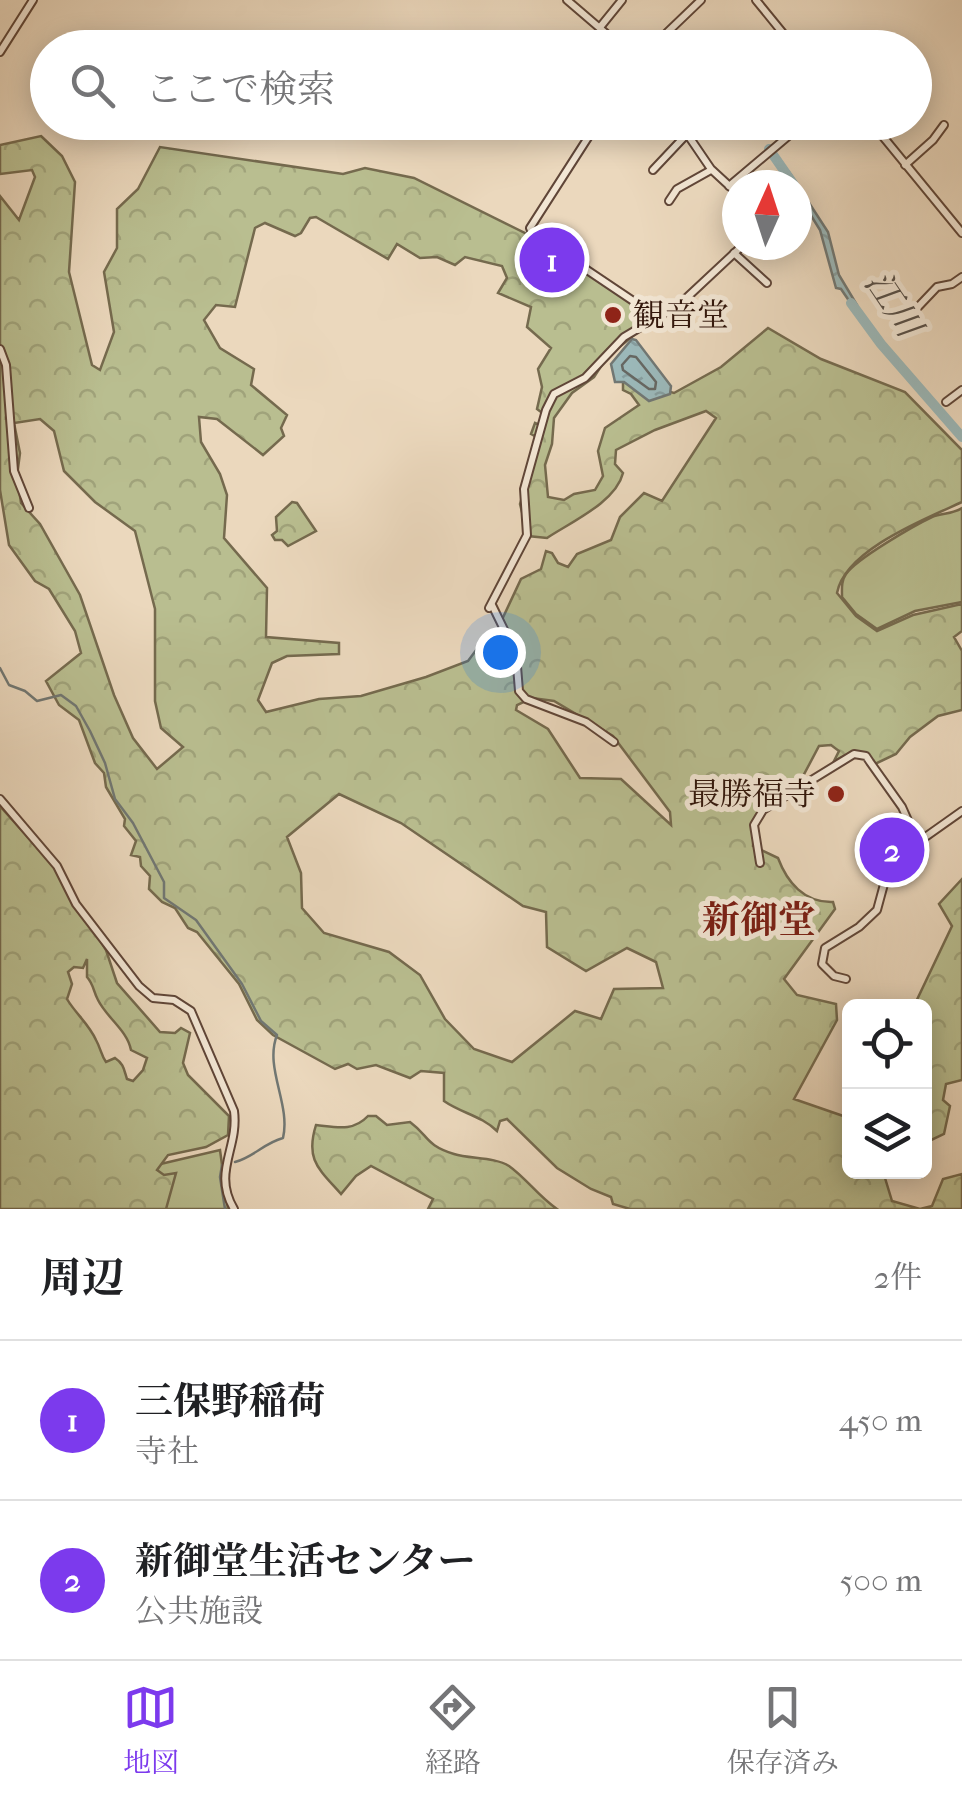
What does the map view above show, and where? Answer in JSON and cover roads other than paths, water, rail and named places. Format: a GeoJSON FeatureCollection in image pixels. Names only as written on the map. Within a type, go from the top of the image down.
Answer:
{"type":"FeatureCollection","features":[{"type":"Feature","properties":{"kind":"street"},"geometry":{"type":"LineString","coordinates":[[0,52],[32,0]]}},
{"type":"Feature","properties":{"kind":"street"},"geometry":{"type":"LineString","coordinates":[[567,0],[605,30]]}},
{"type":"Feature","properties":{"kind":"street"},"geometry":{"type":"LineString","coordinates":[[601,26],[622,0]]}},
{"type":"Feature","properties":{"kind":"street"},"geometry":{"type":"LineString","coordinates":[[671,30],[701,0]]}},
{"type":"Feature","properties":{"kind":"street"},"geometry":{"type":"LineString","coordinates":[[756,0],[780,30]]}},
{"type":"Feature","properties":{"kind":"street"},"geometry":{"type":"LineString","coordinates":[[905,165],[934,140],[944,124]]}},
{"type":"Feature","properties":{"kind":"street"},"geometry":{"type":"LineString","coordinates":[[586,140],[530,228],[532,234],[657,317]]}},
{"type":"Feature","properties":{"kind":"street"},"geometry":{"type":"LineString","coordinates":[[653,170],[681,140]]}},
{"type":"Feature","properties":{"kind":"street"},"geometry":{"type":"LineString","coordinates":[[691,140],[722,179]]}},
{"type":"Feature","properties":{"kind":"street"},"geometry":{"type":"LineString","coordinates":[[748,170],[783,140]]}},
{"type":"Feature","properties":{"kind":"street"},"geometry":{"type":"LineString","coordinates":[[885,140],[962,233]]}},
{"type":"Feature","properties":{"kind":"street"},"geometry":{"type":"LineString","coordinates":[[669,201],[678,189],[712,170]]}},
{"type":"Feature","properties":{"kind":"street"},"geometry":{"type":"LineString","coordinates":[[614,742],[586,722],[526,699],[519,691],[516,654],[490,606],[527,535],[524,489],[550,401],[559,390],[593,372],[624,337],[681,303],[727,260]]}},
{"type":"Feature","properties":{"kind":"street"},"geometry":{"type":"LineString","coordinates":[[742,260],[767,283]]}},
{"type":"Feature","properties":{"kind":"street"},"geometry":{"type":"LineString","coordinates":[[918,307],[937,287],[962,277]]}},
{"type":"Feature","properties":{"kind":"street"},"geometry":{"type":"LineString","coordinates":[[0,349],[6,365],[14,471],[28,508]]}},
{"type":"Feature","properties":{"kind":"street"},"geometry":{"type":"LineString","coordinates":[[946,402],[962,390]]}},
{"type":"Feature","properties":{"kind":"street"},"geometry":{"type":"LineString","coordinates":[[760,862],[754,825],[763,810],[854,754],[866,756],[902,807],[918,843]]}},
{"type":"Feature","properties":{"kind":"street"},"geometry":{"type":"LineString","coordinates":[[0,799],[57,866],[76,904],[139,986],[153,998],[174,1000],[191,1011],[234,1111],[235,1129],[224,1183],[225,1194],[234,1209]]}},
{"type":"Feature","properties":{"kind":"street"},"geometry":{"type":"LineString","coordinates":[[846,979],[827,970],[822,964],[822,952],[877,910],[888,864],[962,811]]}},
{"type":"Feature","properties":{"kind":"water"},"geometry":{"type":"Polygon","coordinates":[[[812,207],[828,232],[839,275],[857,305],[856,311],[841,289],[836,288],[820,230],[812,217],[812,207]]]}},
{"type":"Feature","properties":{"kind":"water"},"geometry":{"type":"Polygon","coordinates":[[[632,339],[671,386],[670,394],[649,401],[624,382],[615,382],[611,364],[632,339]]]}},
{"type":"Feature","properties":{"kind":"waterway","name":"江川"},"geometry":{"type":"LineString","coordinates":[[769,149],[784,170]]}},
{"type":"Feature","properties":{"kind":"waterway","name":"江川"},"geometry":{"type":"LineString","coordinates":[[851,303],[881,344],[962,437]]}},
{"type":"Feature","properties":{"kind":"waterway"},"geometry":{"type":"LineString","coordinates":[[0,668],[9,685],[37,701],[61,695],[76,706],[105,763],[115,799],[133,823],[164,882],[164,898],[196,920],[242,984],[261,1021],[277,1035],[274,1060],[284,1112],[283,1138],[235,1162]]}},
{"type":"Feature","properties":{"kind":"waterway"},"geometry":{"type":"LineString","coordinates":[[222,1165],[225,1209]]}},
{"type":"Feature","properties":{"kind":"place","name":"三保野稲荷"},"geometry":{"type":"Point","coordinates":[552,260]}},
{"type":"Feature","properties":{"kind":"place","name":"観音堂"},"geometry":{"type":"Point","coordinates":[613,315]}},
{"type":"Feature","properties":{"kind":"place","name":"最勝福寺"},"geometry":{"type":"Point","coordinates":[836,794]}},
{"type":"Feature","properties":{"kind":"place","name":"新御堂生活センター"},"geometry":{"type":"Point","coordinates":[892,850]}},
{"type":"Feature","properties":{"kind":"district","name":"新御堂"},"geometry":{"type":"Point","coordinates":[759,920]}}]}
